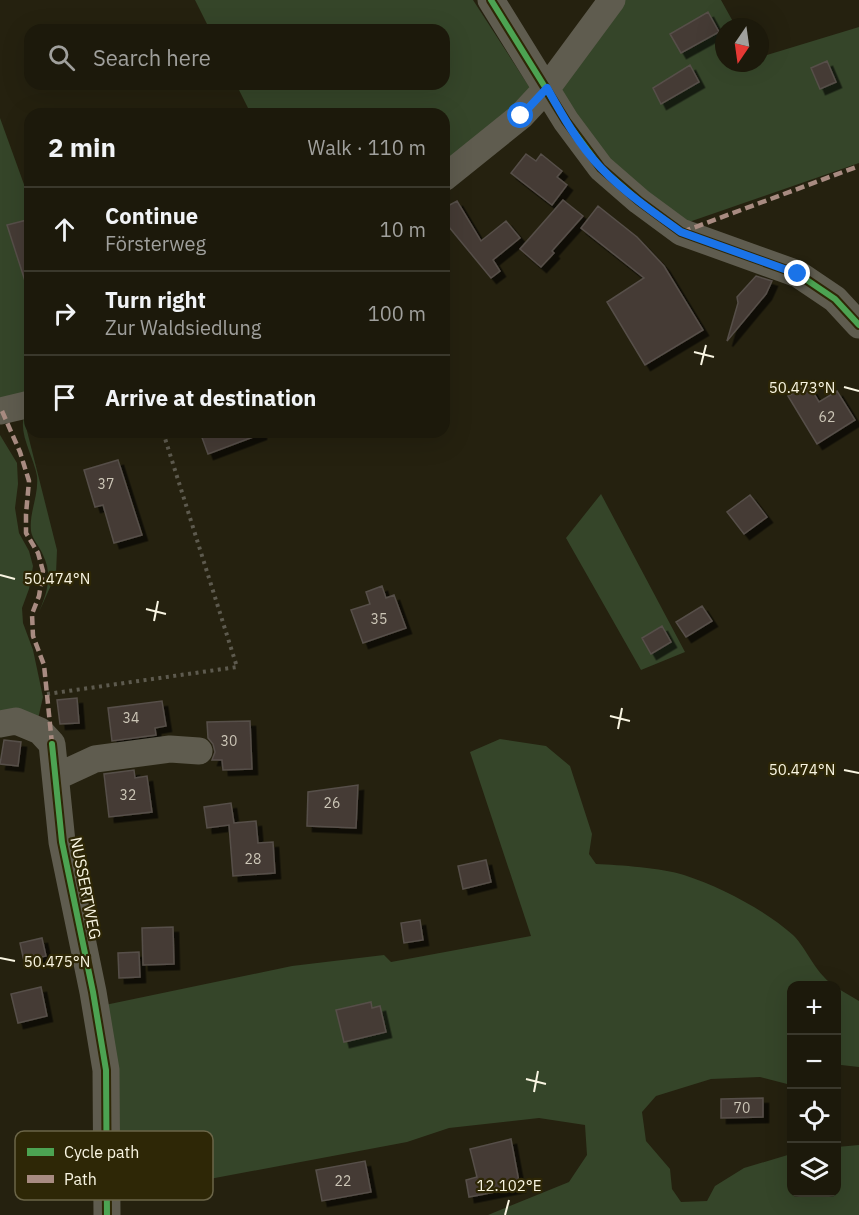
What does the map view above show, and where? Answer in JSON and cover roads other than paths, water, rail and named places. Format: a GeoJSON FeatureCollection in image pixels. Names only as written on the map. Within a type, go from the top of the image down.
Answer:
{"type":"FeatureCollection","features":[{"type":"Feature","properties":{"kind":"street"},"geometry":{"type":"LineString","coordinates":[[491,0],[566,121],[601,168],[681,232],[798,274],[835,299],[859,325]]}},
{"type":"Feature","properties":{"kind":"street"},"geometry":{"type":"LineString","coordinates":[[450,173],[521,116],[547,88],[612,0]]}},
{"type":"Feature","properties":{"kind":"street"},"geometry":{"type":"LineString","coordinates":[[0,411],[24,405]]}},
{"type":"Feature","properties":{"kind":"street","name":"NUSSERTWEG"},"geometry":{"type":"LineString","coordinates":[[0,724],[16,721],[40,731],[52,744],[62,842],[93,992],[106,1070],[106,1131]]}},
{"type":"Feature","properties":{"kind":"street"},"geometry":{"type":"LineString","coordinates":[[56,777],[95,759],[170,749],[199,751]]}},
{"type":"Feature","properties":{"kind":"street","name":"NUSSERTWEG"},"geometry":{"type":"LineString","coordinates":[[107,1200],[107,1215]]}}]}
